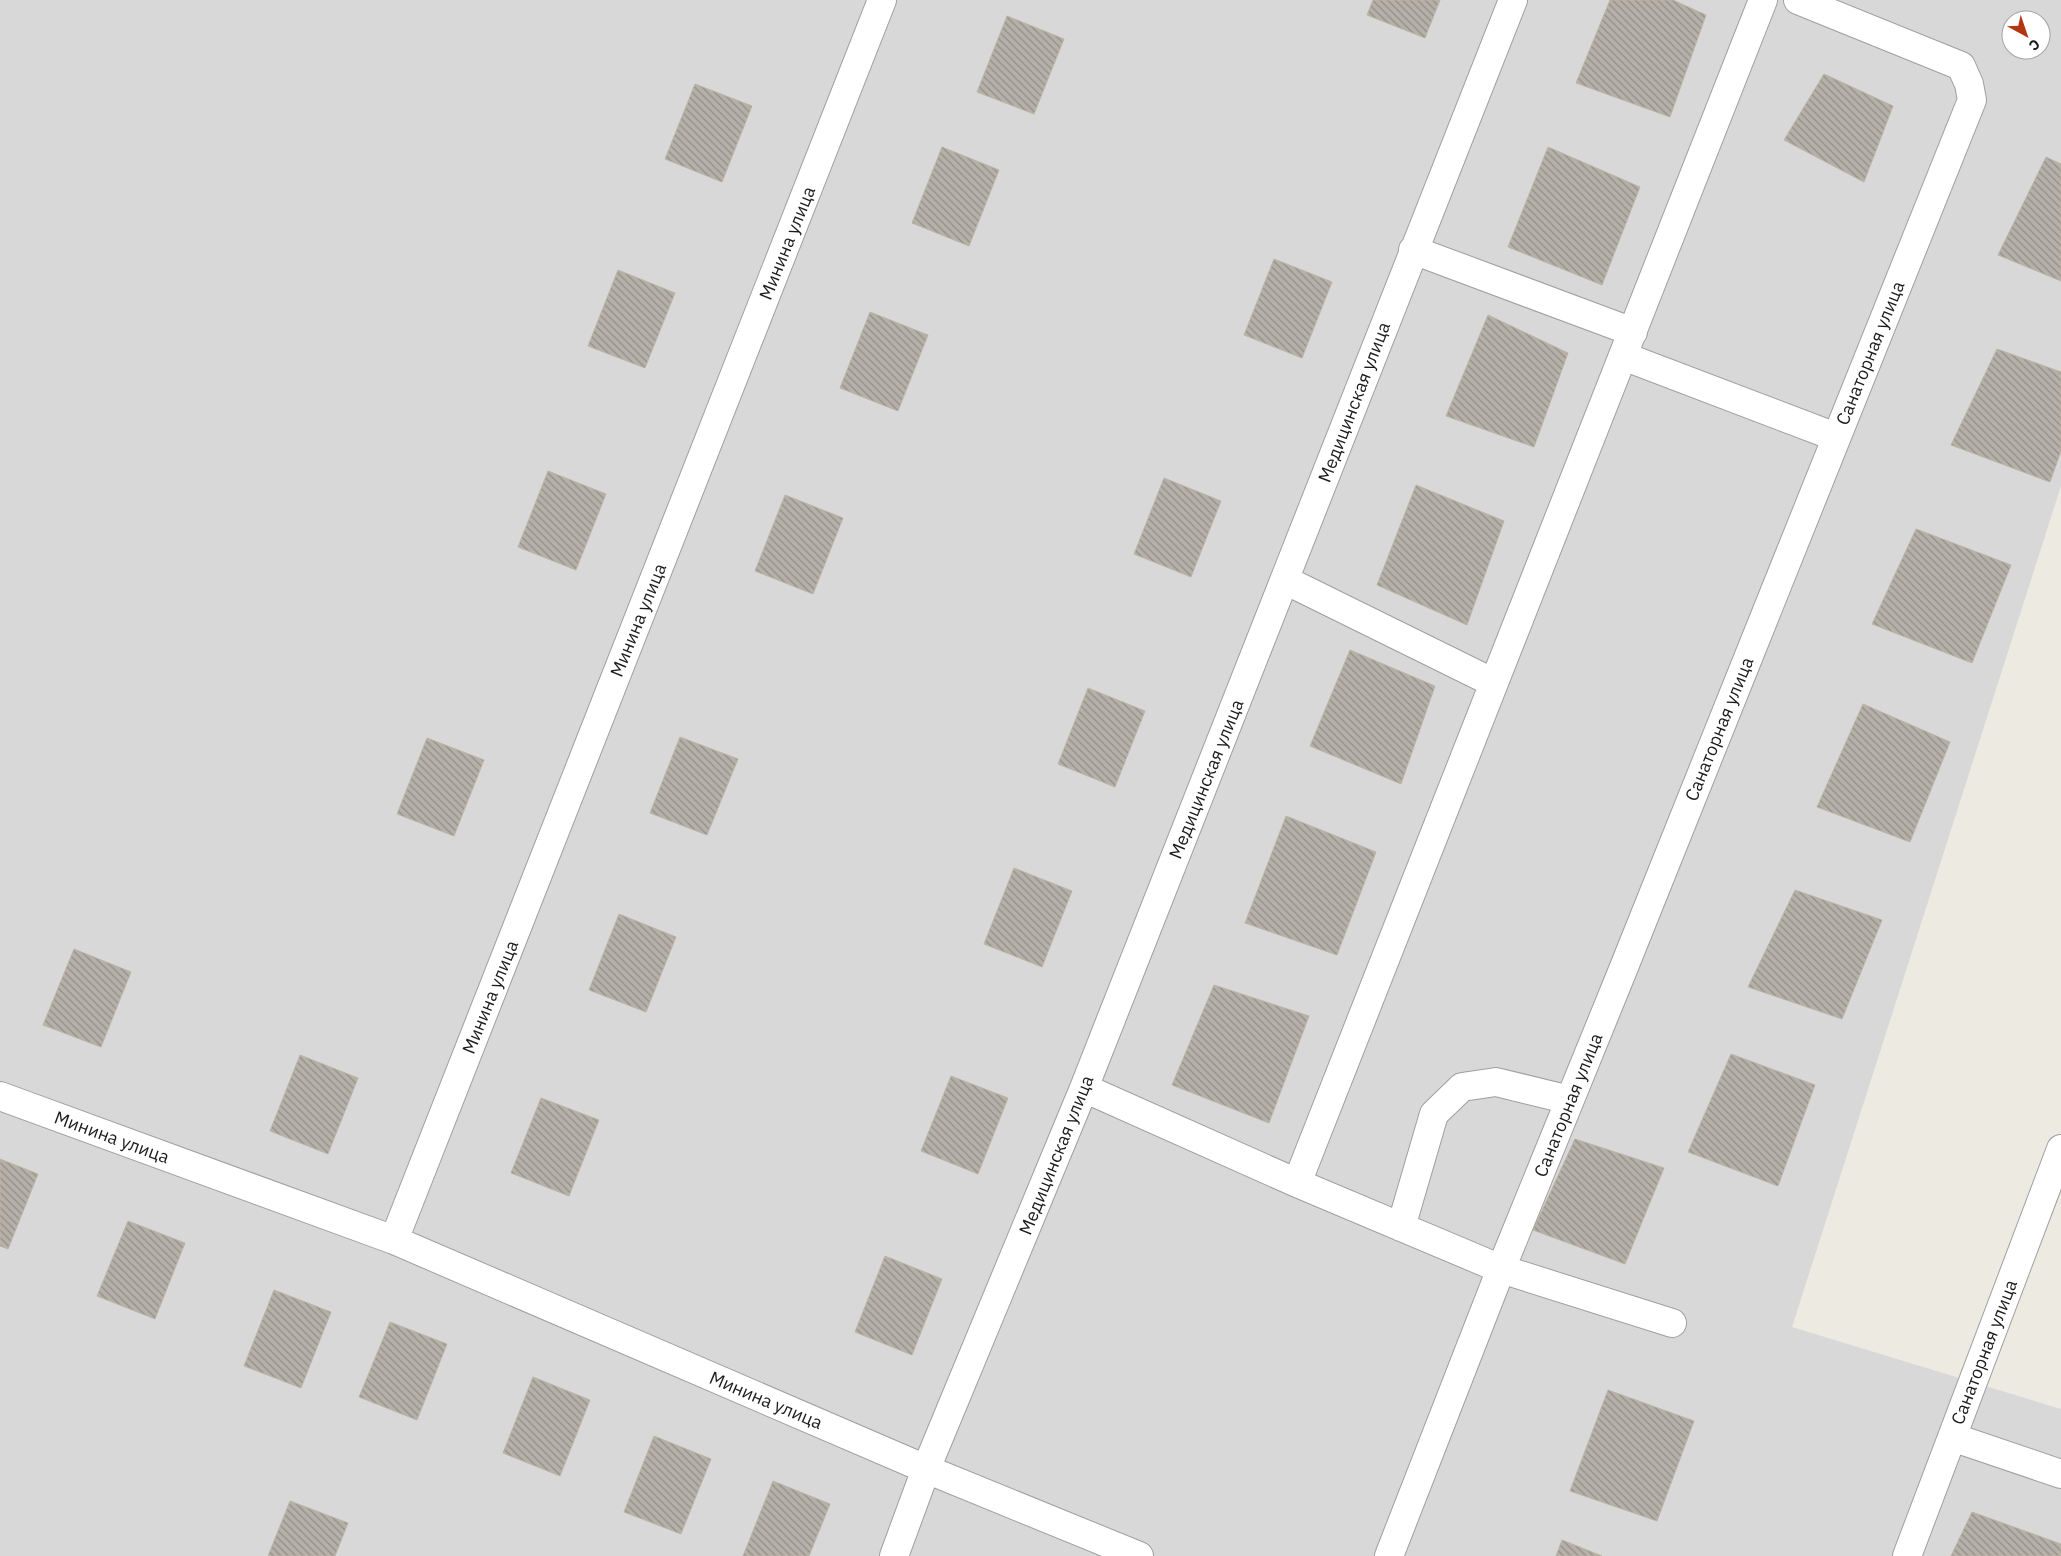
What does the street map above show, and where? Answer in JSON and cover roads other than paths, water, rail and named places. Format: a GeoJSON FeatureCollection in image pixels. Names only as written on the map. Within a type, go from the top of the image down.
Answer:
{"type":"FeatureCollection","features":[{"type":"Feature","properties":{"kind":"street","name":"Минина улица"},"geometry":{"type":"LineString","coordinates":[[394,1240],[882,0]]}},
{"type":"Feature","properties":{"kind":"street","name":"Медицинская улица"},"geometry":{"type":"LineString","coordinates":[[894,1556],[926,1469],[1084,1088],[1513,0]]}},
{"type":"Feature","properties":{"kind":"street"},"geometry":{"type":"LineString","coordinates":[[1296,1183],[1763,0]]}},
{"type":"Feature","properties":{"kind":"street","name":"Санаторная улица"},"geometry":{"type":"LineString","coordinates":[[1389,1556],[1500,1268],[1570,1100],[1972,100],[1969,84],[1961,66],[1798,0]]}},
{"type":"Feature","properties":{"kind":"street"},"geometry":{"type":"LineString","coordinates":[[1413,250],[1836,437]]}},
{"type":"Feature","properties":{"kind":"street"},"geometry":{"type":"LineString","coordinates":[[1285,580],[1494,683]]}},
{"type":"Feature","properties":{"kind":"street"},"geometry":{"type":"LineString","coordinates":[[1401,1227],[1434,1114],[1462,1087],[1496,1082],[1570,1100]]}},
{"type":"Feature","properties":{"kind":"street"},"geometry":{"type":"LineString","coordinates":[[1084,1088],[1296,1183],[1500,1268],[1672,1323]]}},
{"type":"Feature","properties":{"kind":"street","name":"Минина улица"},"geometry":{"type":"LineString","coordinates":[[0,1096],[394,1240],[926,1469],[1139,1556]]}},
{"type":"Feature","properties":{"kind":"street","name":"Санаторная улица"},"geometry":{"type":"LineString","coordinates":[[1907,1556],[2061,1149]]}},
{"type":"Feature","properties":{"kind":"street"},"geometry":{"type":"LineString","coordinates":[[1952,1437],[2061,1474]]}}]}
